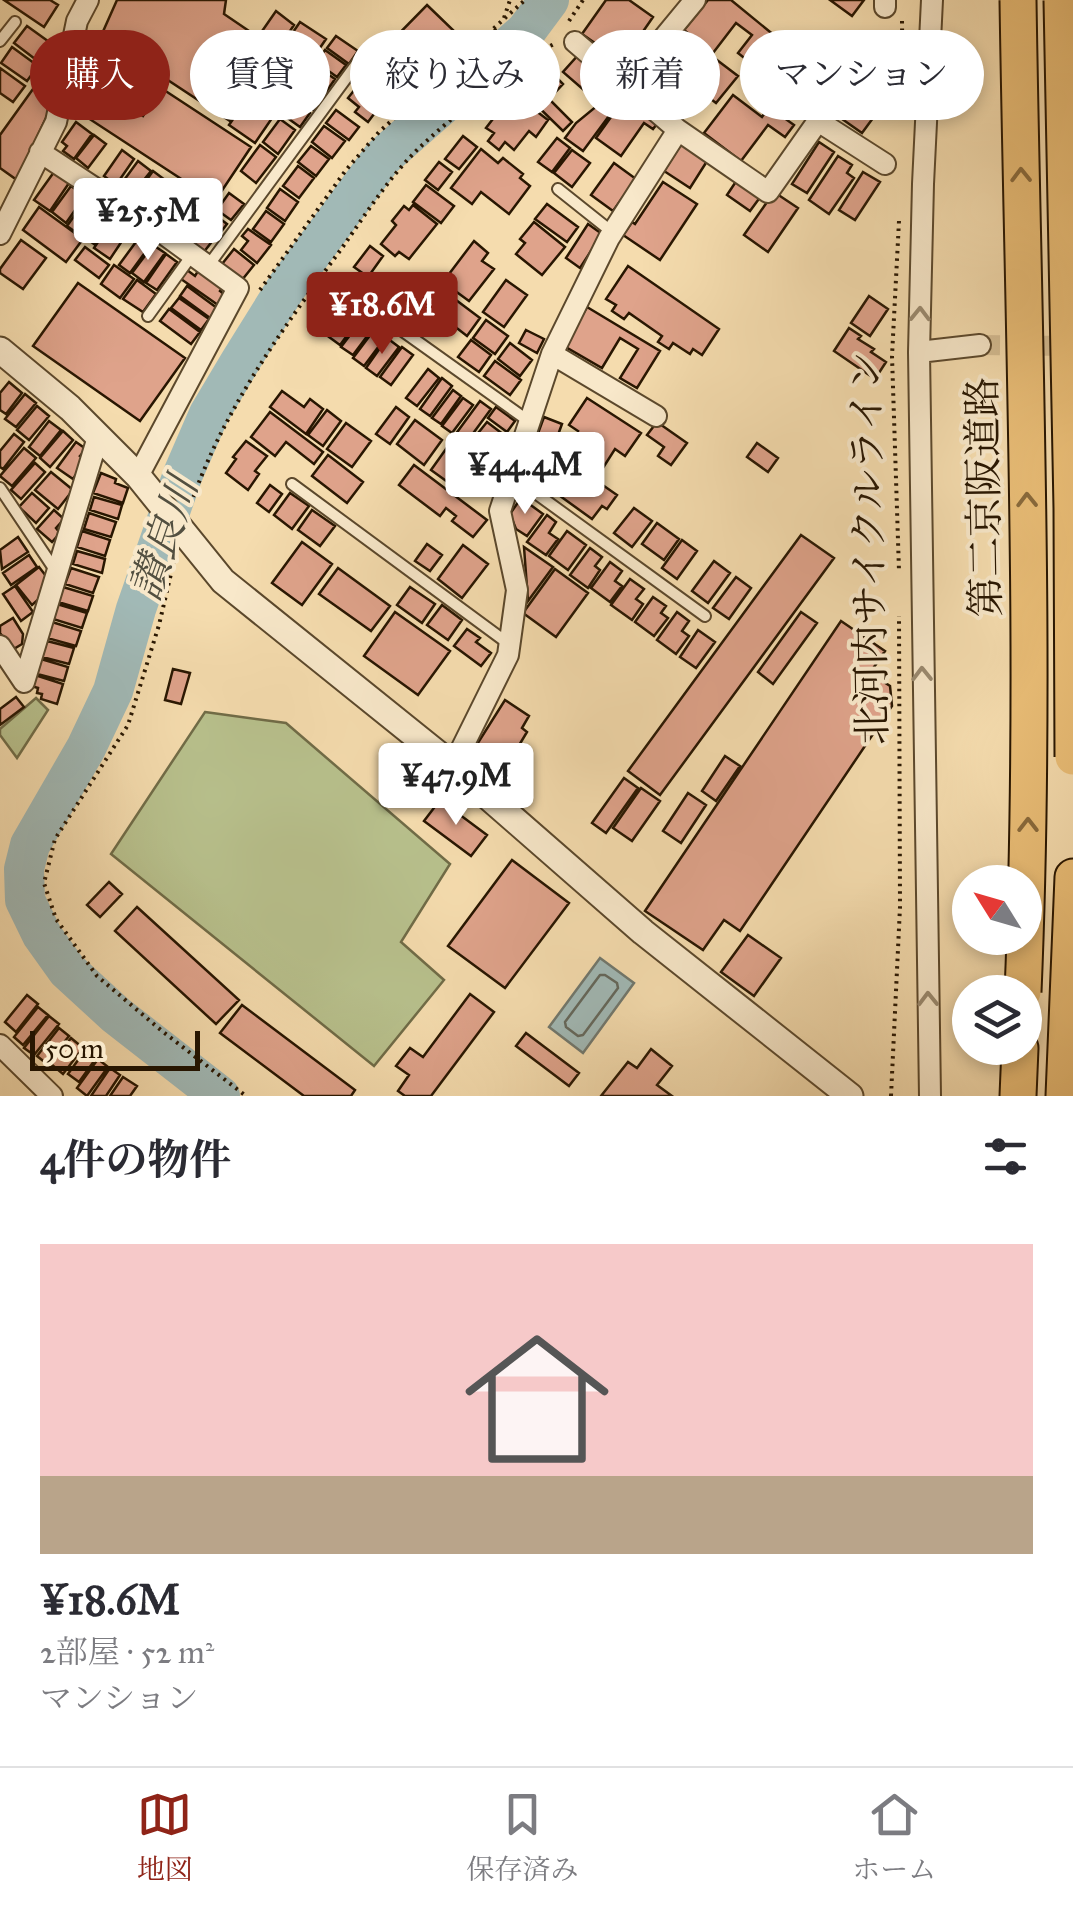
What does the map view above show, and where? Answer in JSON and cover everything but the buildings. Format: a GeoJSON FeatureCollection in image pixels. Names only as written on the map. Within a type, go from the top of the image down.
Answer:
{"type":"FeatureCollection","features":[{"type":"Feature","properties":{"kind":"highway","name":"第二京阪道路"},"geometry":{"type":"LineString","coordinates":[[1018,0],[1030,644],[1024,975]]}},
{"type":"Feature","properties":{"kind":"highway"},"geometry":{"type":"LineString","coordinates":[[1062,0],[1073,757]]}},
{"type":"Feature","properties":{"kind":"highway"},"geometry":{"type":"LineString","coordinates":[[1064,1096],[1073,877]]}},
{"type":"Feature","properties":{"kind":"highway"},"geometry":{"type":"LineString","coordinates":[[1018,1096],[1019,1065]]}},
{"type":"Feature","properties":{"kind":"street"},"geometry":{"type":"LineString","coordinates":[[0,234],[56,122],[77,21],[88,0]]}},
{"type":"Feature","properties":{"kind":"street"},"geometry":{"type":"LineString","coordinates":[[670,30],[695,0]]}},
{"type":"Feature","properties":{"kind":"street"},"geometry":{"type":"LineString","coordinates":[[930,1096],[919,352],[932,0]]}},
{"type":"Feature","properties":{"kind":"street"},"geometry":{"type":"LineString","coordinates":[[575,42],[580,46]]}},
{"type":"Feature","properties":{"kind":"street"},"geometry":{"type":"LineString","coordinates":[[666,120],[768,192],[818,121],[885,164]]}},
{"type":"Feature","properties":{"kind":"street"},"geometry":{"type":"LineString","coordinates":[[452,766],[508,655],[517,590],[500,511],[552,354],[613,232],[678,130]]}},
{"type":"Feature","properties":{"kind":"street"},"geometry":{"type":"LineString","coordinates":[[40,152],[238,288],[138,476]]}},
{"type":"Feature","properties":{"kind":"street"},"geometry":{"type":"LineString","coordinates":[[919,352],[980,345]]}},
{"type":"Feature","properties":{"kind":"street"},"geometry":{"type":"LineString","coordinates":[[0,350],[70,408],[138,476],[223,581],[452,766],[642,932],[850,1096]]}},
{"type":"Feature","properties":{"kind":"street"},"geometry":{"type":"LineString","coordinates":[[552,354],[656,416]]}},
{"type":"Feature","properties":{"kind":"street"},"geometry":{"type":"LineString","coordinates":[[0,646],[24,682],[98,437]]}},
{"type":"Feature","properties":{"kind":"street"},"geometry":{"type":"LineString","coordinates":[[0,1045],[52,1096]]}},
{"type":"Feature","properties":{"kind":"lane"},"geometry":{"type":"LineString","coordinates":[[0,41],[14,22]]}},
{"type":"Feature","properties":{"kind":"lane"},"geometry":{"type":"LineString","coordinates":[[148,316],[200,261],[350,72]]}},
{"type":"Feature","properties":{"kind":"lane"},"geometry":{"type":"LineString","coordinates":[[558,189],[613,232]]}},
{"type":"Feature","properties":{"kind":"lane"},"geometry":{"type":"LineString","coordinates":[[341,287],[530,422]]}},
{"type":"Feature","properties":{"kind":"lane"},"geometry":{"type":"LineString","coordinates":[[512,476],[705,616]]}},
{"type":"Feature","properties":{"kind":"lane"},"geometry":{"type":"LineString","coordinates":[[292,484],[509,644]]}},
{"type":"Feature","properties":{"kind":"lane"},"geometry":{"type":"LineString","coordinates":[[0,488],[57,574]]}},
{"type":"Feature","properties":{"kind":"path"},"geometry":{"type":"LineString","coordinates":[[504,18],[510,0]]}},
{"type":"Feature","properties":{"kind":"path"},"geometry":{"type":"LineString","coordinates":[[257,295],[346,170],[379,132],[525,0]]}},
{"type":"Feature","properties":{"kind":"path"},"geometry":{"type":"LineString","coordinates":[[902,20],[902,30]]}},
{"type":"Feature","properties":{"kind":"path"},"geometry":{"type":"LineString","coordinates":[[494,28],[522,61],[553,44],[575,42]]}},
{"type":"Feature","properties":{"kind":"path","name":"北河内サイクルライン"},"geometry":{"type":"LineString","coordinates":[[899,212],[892,356],[899,573]]}},
{"type":"Feature","properties":{"kind":"path"},"geometry":{"type":"LineString","coordinates":[[182,532],[159,626],[128,726],[55,840],[44,882],[56,919],[97,976],[246,1096]]}},
{"type":"Feature","properties":{"kind":"path","name":"北河内サイクルライン"},"geometry":{"type":"LineString","coordinates":[[890,1096],[900,906],[899,613]]}},
{"type":"Feature","properties":{"kind":"green space"},"geometry":{"type":"Polygon","coordinates":[[[36,698],[48,710],[17,758],[0,735],[0,729],[36,698]]]}},
{"type":"Feature","properties":{"kind":"green space"},"geometry":{"type":"Polygon","coordinates":[[[205,712],[286,723],[450,864],[401,942],[444,980],[374,1066],[111,854],[205,712]]]}},
{"type":"Feature","properties":{"kind":"water"},"geometry":{"type":"Polygon","coordinates":[[[600,958],[634,983],[583,1053],[549,1027],[600,958]]]}},
{"type":"Feature","properties":{"kind":"waterway","name":"讃良川"},"geometry":{"type":"LineString","coordinates":[[220,1096],[116,1015],[67,970],[42,935],[25,900],[24,869],[30,845],[86,748],[113,691],[136,609],[183,474],[209,414],[240,362],[286,288],[382,158],[526,31],[549,0]]}},
{"type":"Feature","properties":{"kind":"tunnel"},"geometry":{"type":"LineString","coordinates":[[980,345],[1073,346]]}}]}
